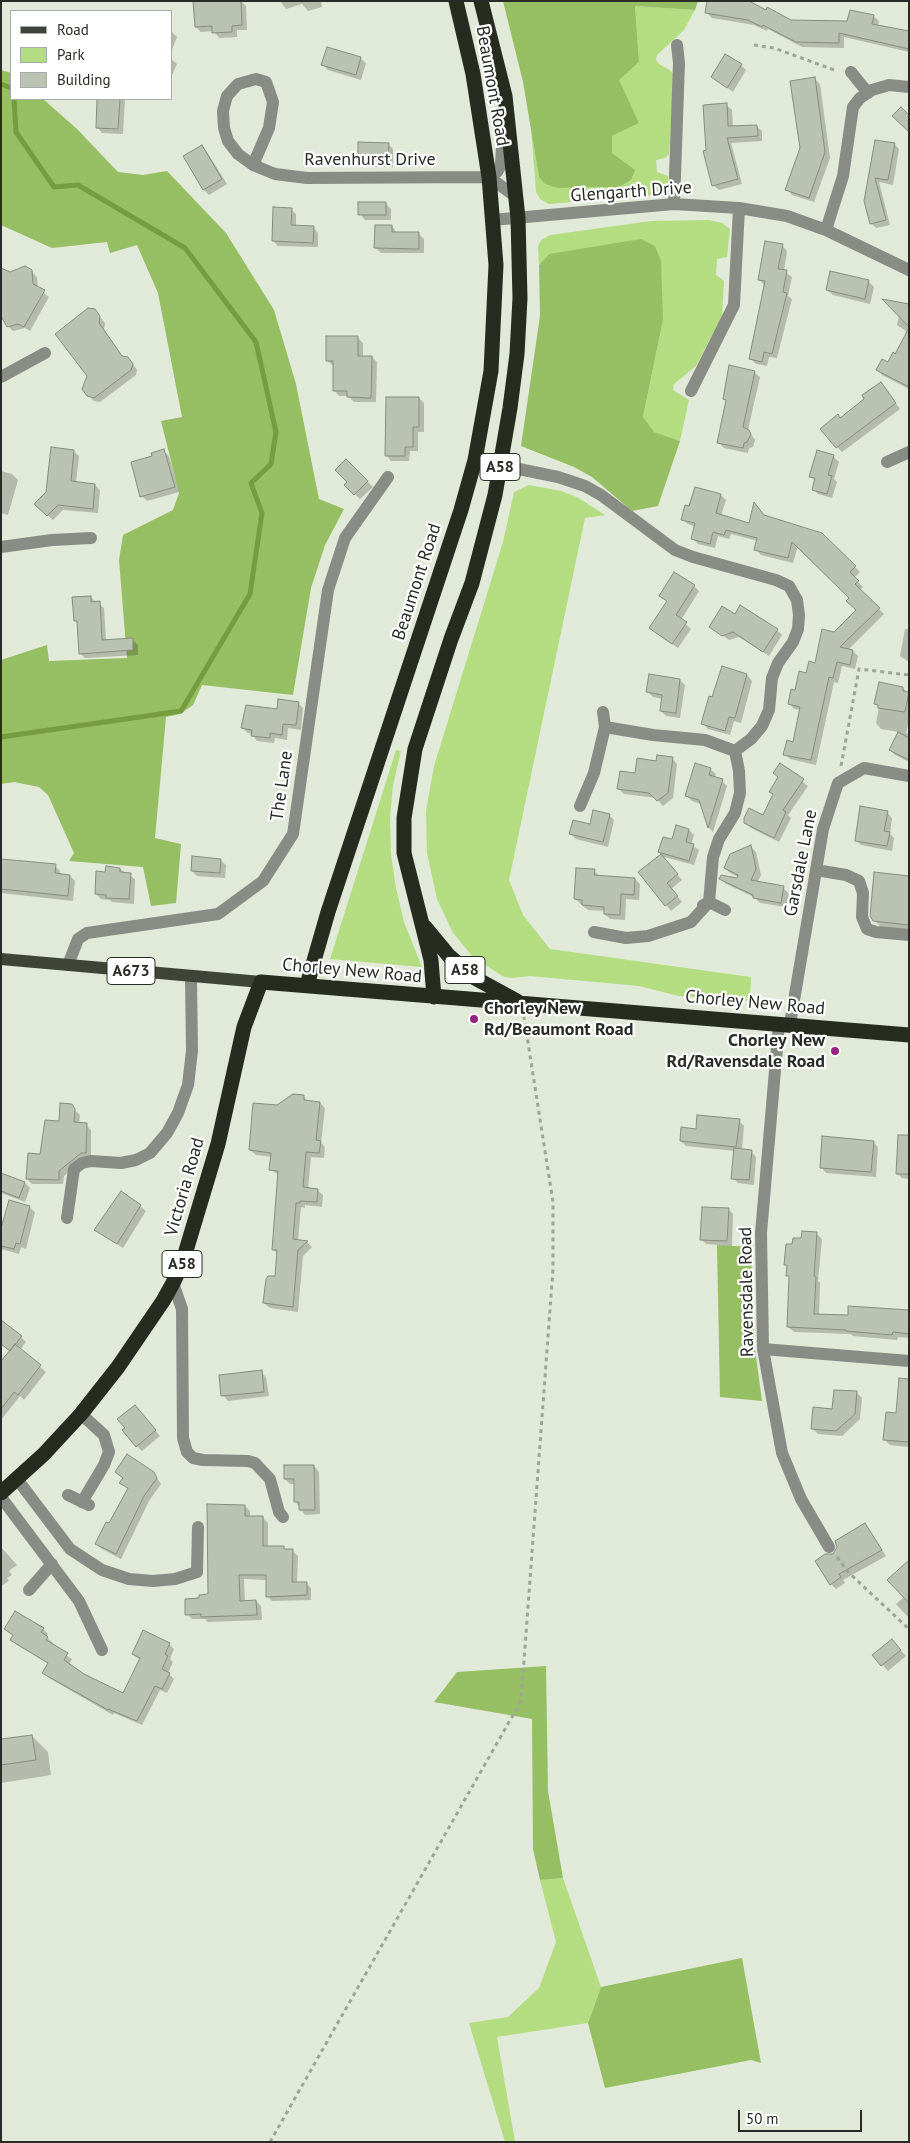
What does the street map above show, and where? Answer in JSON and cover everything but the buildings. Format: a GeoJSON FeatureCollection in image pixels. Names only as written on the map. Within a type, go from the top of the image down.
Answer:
{"type":"FeatureCollection","features":[{"type":"Feature","properties":{"kind":"highway","name":"Beaumont Road"},"geometry":{"type":"LineString","coordinates":[[307,985],[328,912],[475,460],[491,371],[496,265],[489,177],[473,74],[456,1]]}},
{"type":"Feature","properties":{"kind":"highway","name":"Beaumont Road"},"geometry":{"type":"LineString","coordinates":[[434,997],[431,960],[404,854],[404,818],[415,749],[451,639],[472,583],[487,528],[501,465],[517,354],[520,298],[518,218],[505,96],[481,1]]}},
{"type":"Feature","properties":{"kind":"highway","name":"A58"},"geometry":{"type":"LineString","coordinates":[[421,921],[449,956],[473,977],[522,1004]]}},
{"type":"Feature","properties":{"kind":"highway","name":"Chorley New Road"},"geometry":{"type":"LineString","coordinates":[[261,982],[909,1035]]}},
{"type":"Feature","properties":{"kind":"highway","name":"Victoria Road"},"geometry":{"type":"LineString","coordinates":[[1,1493],[44,1454],[81,1414],[118,1367],[173,1283],[182,1264],[216,1153],[244,1027],[261,982]]}},
{"type":"Feature","properties":{"kind":"main road","name":"Chorley New Road"},"geometry":{"type":"LineString","coordinates":[[1,959],[261,982]]}},
{"type":"Feature","properties":{"kind":"street"},"geometry":{"type":"LineString","coordinates":[[674,204],[679,63],[677,45]]}},
{"type":"Feature","properties":{"kind":"street"},"geometry":{"type":"LineString","coordinates":[[850,72],[868,93]]}},
{"type":"Feature","properties":{"kind":"street","name":"Ravenhurst Drive"},"geometry":{"type":"LineString","coordinates":[[254,165],[270,128],[273,102],[266,82],[256,79],[238,84],[227,96],[223,110],[224,128],[228,141],[238,154],[254,165],[275,174],[307,178],[489,177]]}},
{"type":"Feature","properties":{"kind":"street"},"geometry":{"type":"LineString","coordinates":[[826,230],[843,176],[854,107],[860,98],[889,85],[909,87]]}},
{"type":"Feature","properties":{"kind":"street","name":"Beaumont Road"},"geometry":{"type":"LineString","coordinates":[[489,177],[497,172],[501,165],[505,96]]}},
{"type":"Feature","properties":{"kind":"street"},"geometry":{"type":"LineString","coordinates":[[489,177],[516,197]]}},
{"type":"Feature","properties":{"kind":"street","name":"Glengarth Drive"},"geometry":{"type":"LineString","coordinates":[[492,220],[674,204],[739,208],[787,216],[826,230],[909,270]]}},
{"type":"Feature","properties":{"kind":"street"},"geometry":{"type":"LineString","coordinates":[[691,391],[734,306],[739,208]]}},
{"type":"Feature","properties":{"kind":"street"},"geometry":{"type":"LineString","coordinates":[[1,377],[44,353]]}},
{"type":"Feature","properties":{"kind":"street"},"geometry":{"type":"LineString","coordinates":[[887,462],[909,452]]}},
{"type":"Feature","properties":{"kind":"street"},"geometry":{"type":"LineString","coordinates":[[475,460],[558,476],[585,486],[601,495],[674,550],[776,580],[789,586],[797,600],[798,629],[793,642],[778,663],[772,678],[769,710],[762,726],[751,740],[735,751]]}},
{"type":"Feature","properties":{"kind":"street","name":"The Lane"},"geometry":{"type":"LineString","coordinates":[[68,965],[78,939],[87,933],[218,914],[263,881],[293,834],[331,581],[345,538],[388,478]]}},
{"type":"Feature","properties":{"kind":"street"},"geometry":{"type":"LineString","coordinates":[[1,547],[52,540],[91,538]]}},
{"type":"Feature","properties":{"kind":"street"},"geometry":{"type":"LineString","coordinates":[[580,806],[594,773],[605,727],[603,712]]}},
{"type":"Feature","properties":{"kind":"street"},"geometry":{"type":"LineString","coordinates":[[605,727],[653,735],[705,740],[735,751]]}},
{"type":"Feature","properties":{"kind":"street"},"geometry":{"type":"LineString","coordinates":[[594,932],[626,938],[648,936],[691,922],[710,902],[713,856],[719,839],[734,813],[740,793],[739,771],[735,751]]}},
{"type":"Feature","properties":{"kind":"street"},"geometry":{"type":"LineString","coordinates":[[838,783],[864,768],[909,776]]}},
{"type":"Feature","properties":{"kind":"street","name":"Garsdale Lane"},"geometry":{"type":"LineString","coordinates":[[784,1024],[816,870],[822,829],[838,783]]}},
{"type":"Feature","properties":{"kind":"street"},"geometry":{"type":"LineString","coordinates":[[816,870],[846,875],[859,881],[864,894],[862,917],[867,929],[876,932],[909,935]]}},
{"type":"Feature","properties":{"kind":"street"},"geometry":{"type":"LineString","coordinates":[[695,908],[710,902],[725,910]]}},
{"type":"Feature","properties":{"kind":"street"},"geometry":{"type":"LineString","coordinates":[[66,1218],[74,1169],[82,1163],[91,1161],[129,1162],[136,1160],[150,1154],[168,1133],[178,1113],[188,1085],[192,1050],[192,976]]}},
{"type":"Feature","properties":{"kind":"street","name":"Ravensdale Road"},"geometry":{"type":"LineString","coordinates":[[784,1024],[761,1233],[763,1349],[782,1453],[801,1500],[829,1547]]}},
{"type":"Feature","properties":{"kind":"street"},"geometry":{"type":"LineString","coordinates":[[173,1283],[182,1309],[183,1438],[187,1452],[193,1458],[203,1460],[248,1461],[255,1463],[270,1479],[279,1512],[283,1517]]}},
{"type":"Feature","properties":{"kind":"street"},"geometry":{"type":"LineString","coordinates":[[763,1349],[909,1361]]}},
{"type":"Feature","properties":{"kind":"street"},"geometry":{"type":"LineString","coordinates":[[68,1495],[86,1503],[108,1452],[104,1435],[81,1414]]}},
{"type":"Feature","properties":{"kind":"street"},"geometry":{"type":"LineString","coordinates":[[17,1479],[70,1549],[102,1570],[129,1579],[153,1581],[175,1579],[197,1572],[198,1527]]}},
{"type":"Feature","properties":{"kind":"street"},"geometry":{"type":"LineString","coordinates":[[1,1497],[79,1601],[102,1650]]}},
{"type":"Feature","properties":{"kind":"street"},"geometry":{"type":"LineString","coordinates":[[29,1590],[52,1564]]}},
{"type":"Feature","properties":{"kind":"path"},"geometry":{"type":"LineString","coordinates":[[754,45],[774,48],[834,71],[850,72]]}},
{"type":"Feature","properties":{"kind":"path"},"geometry":{"type":"LineString","coordinates":[[838,783],[859,669],[909,675]]}},
{"type":"Feature","properties":{"kind":"path"},"geometry":{"type":"LineString","coordinates":[[270,2142],[520,1701],[553,1269],[553,1202],[522,1004]]}},
{"type":"Feature","properties":{"kind":"path"},"geometry":{"type":"LineString","coordinates":[[829,1547],[848,1572],[909,1629]]}},
{"type":"Feature","properties":{"kind":"green space"},"geometry":{"type":"Polygon","coordinates":[[[503,1],[698,1],[695,10],[635,6],[639,62],[619,80],[639,123],[612,136],[612,153],[635,170],[631,180],[620,187],[558,188],[545,184],[539,177],[523,82],[503,1]]]}},
{"type":"Feature","properties":{"kind":"green space"},"geometry":{"type":"Polygon","coordinates":[[[635,6],[695,10],[684,30],[657,55],[656,60],[671,71],[675,77],[669,154],[665,158],[656,160],[657,172],[668,176],[669,187],[662,194],[549,204],[540,199],[536,192],[531,128],[539,177],[558,188],[621,187],[631,180],[612,153],[612,136],[639,123],[618,80],[639,62],[635,6]]]}},
{"type":"Feature","properties":{"kind":"green space"},"geometry":{"type":"Polygon","coordinates":[[[1,70],[10,73],[10,100],[44,100],[77,129],[118,172],[143,175],[167,171],[226,233],[274,310],[296,384],[319,499],[344,509],[325,545],[311,588],[293,695],[202,685],[193,705],[180,714],[166,717],[155,838],[181,844],[176,903],[151,906],[143,867],[69,861],[74,853],[48,795],[39,787],[14,782],[1,784],[1,660],[47,645],[49,661],[127,658],[119,560],[123,535],[173,510],[179,493],[161,421],[182,417],[158,293],[137,245],[110,253],[107,242],[52,248],[1,225],[1,70]]]}},
{"type":"Feature","properties":{"kind":"green space"},"geometry":{"type":"Polygon","coordinates":[[[709,220],[722,223],[730,229],[727,257],[717,259],[716,275],[724,281],[722,316],[696,366],[674,384],[673,390],[689,400],[680,441],[653,432],[643,417],[663,320],[549,254],[539,265],[538,246],[541,240],[550,235],[651,221],[709,220]]]}},
{"type":"Feature","properties":{"kind":"green space"},"geometry":{"type":"Polygon","coordinates":[[[641,239],[655,246],[661,261],[663,320],[643,417],[654,432],[680,441],[658,506],[632,511],[592,477],[574,467],[521,446],[540,316],[539,265],[549,254],[641,239]]]}},
{"type":"Feature","properties":{"kind":"green space"},"geometry":{"type":"Polygon","coordinates":[[[529,485],[561,491],[577,497],[605,515],[585,518],[509,880],[523,915],[550,949],[751,977],[750,1001],[679,996],[639,986],[530,976],[504,977],[473,957],[453,933],[437,899],[427,853],[426,811],[434,766],[503,542],[514,492],[529,485]]]}},
{"type":"Feature","properties":{"kind":"green space"},"geometry":{"type":"Polygon","coordinates":[[[396,750],[401,751],[393,785],[390,818],[391,854],[404,922],[422,967],[330,959],[396,750]]]}},
{"type":"Feature","properties":{"kind":"green space"},"geometry":{"type":"Polygon","coordinates":[[[717,1245],[751,1247],[754,1342],[762,1401],[720,1397],[717,1245]]]}},
{"type":"Feature","properties":{"kind":"green space"},"geometry":{"type":"Polygon","coordinates":[[[546,1666],[548,1791],[563,1878],[540,1880],[533,1849],[532,1719],[434,1702],[457,1672],[546,1666]]]}},
{"type":"Feature","properties":{"kind":"green space"},"geometry":{"type":"Polygon","coordinates":[[[563,1878],[601,1987],[588,2023],[497,2037],[515,2142],[505,2142],[469,2023],[508,2017],[539,1988],[556,1942],[540,1880],[563,1878]]]}},
{"type":"Feature","properties":{"kind":"green space"},"geometry":{"type":"Polygon","coordinates":[[[742,1958],[761,2063],[751,2060],[605,2088],[588,2023],[601,1987],[742,1958]]]}},
{"type":"Feature","properties":{"kind":"waterway"},"geometry":{"type":"LineString","coordinates":[[1,84],[10,88]]}},
{"type":"Feature","properties":{"kind":"waterway"},"geometry":{"type":"LineString","coordinates":[[1,737],[181,711],[250,594],[262,513],[251,483],[271,464],[276,432],[256,342],[185,248],[78,185],[54,187],[16,132],[14,100]]}},
{"type":"Feature","properties":{"kind":"place","name":"Chorley New Rd/Beaumont Road"},"geometry":{"type":"Point","coordinates":[474,1019]}},
{"type":"Feature","properties":{"kind":"place","name":"Chorley New Rd/Ravensdale Road"},"geometry":{"type":"Point","coordinates":[835,1051]}}]}
